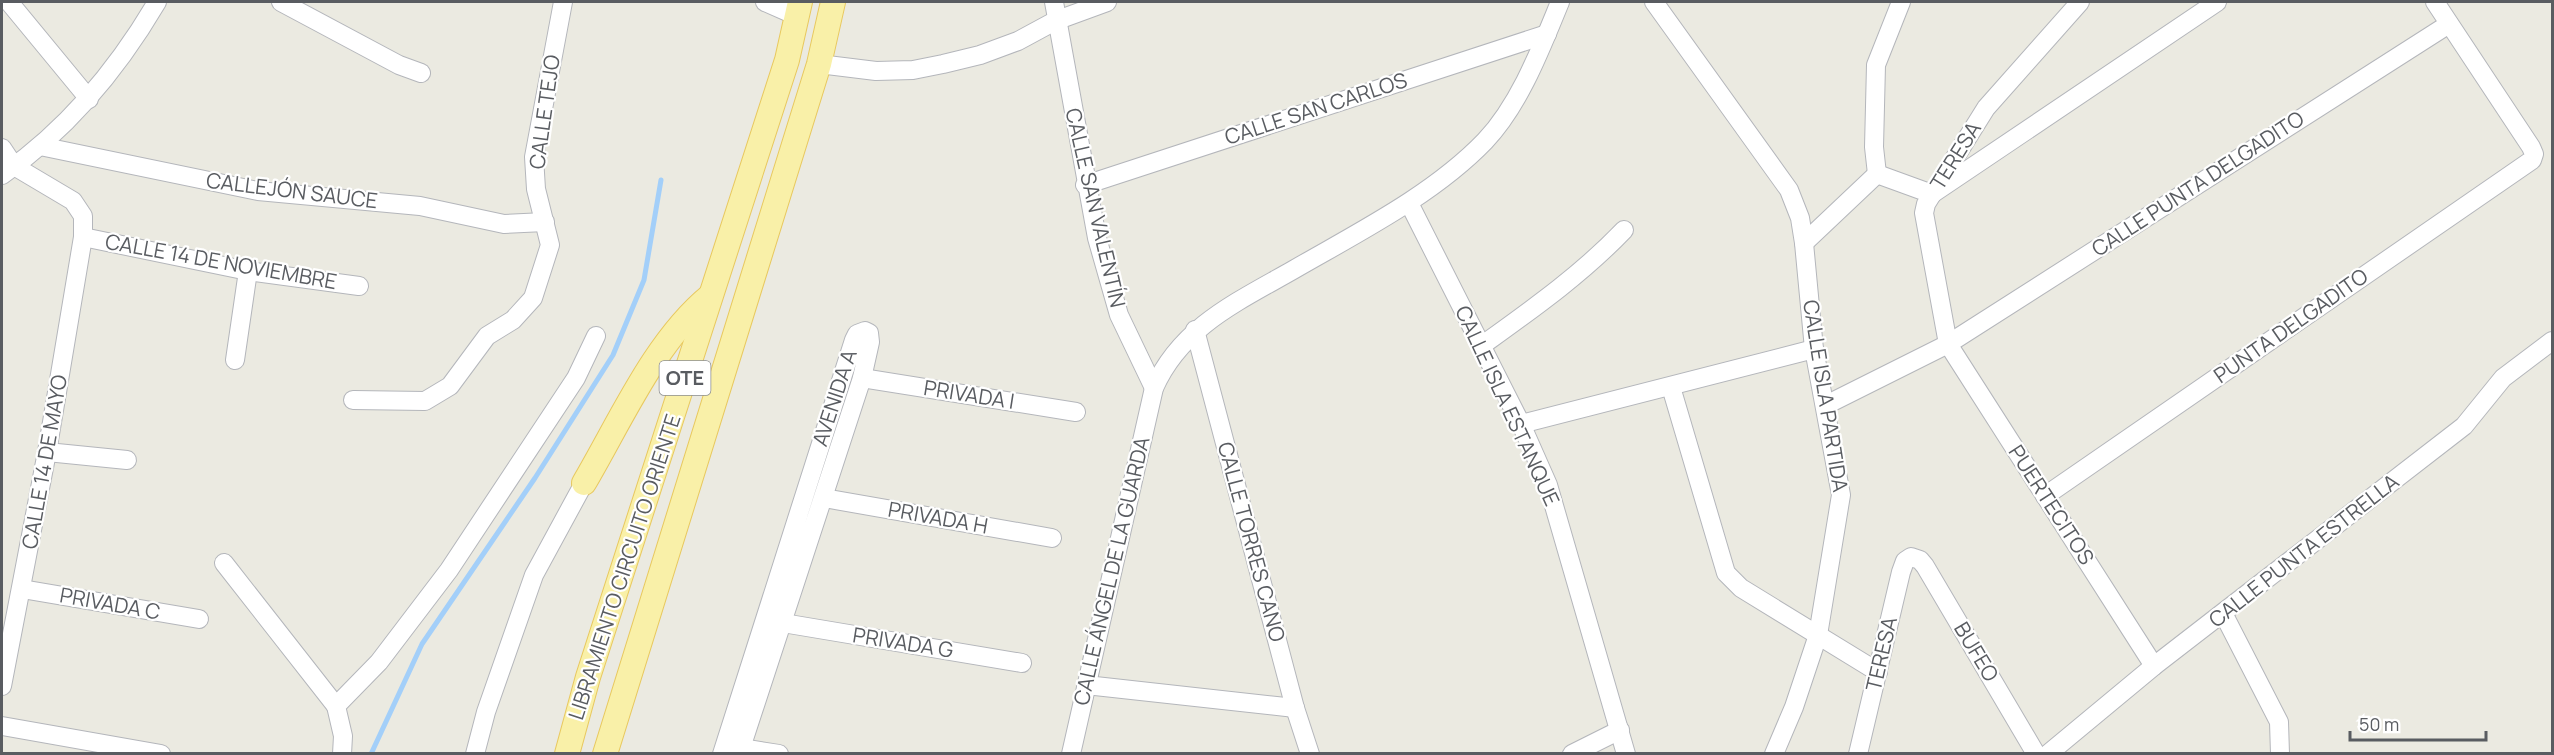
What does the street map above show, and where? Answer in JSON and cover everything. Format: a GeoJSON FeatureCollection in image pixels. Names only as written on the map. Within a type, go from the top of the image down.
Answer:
{"type":"FeatureCollection","features":[{"type":"Feature","properties":{"kind":"main road","name":"LIBRAMIENTO CIRCUITO ORIENTE"},"geometry":{"type":"LineString","coordinates":[[605,753],[819,64],[833,2]]}},
{"type":"Feature","properties":{"kind":"main road","name":"LIBRAMIENTO CIRCUITO ORIENTE"},"geometry":{"type":"LineString","coordinates":[[567,753],[588,677],[787,60],[799,9]]}},
{"type":"Feature","properties":{"kind":"main road"},"geometry":{"type":"LineString","coordinates":[[584,483],[669,337],[693,309],[712,294]]}},
{"type":"Feature","properties":{"kind":"street"},"geometry":{"type":"LineString","coordinates":[[9,2],[89,99]]}},
{"type":"Feature","properties":{"kind":"street"},"geometry":{"type":"LineString","coordinates":[[2,148],[6,170],[40,146],[89,99],[133,40],[157,2]]}},
{"type":"Feature","properties":{"kind":"street"},"geometry":{"type":"LineString","coordinates":[[281,2],[399,65],[421,73]]}},
{"type":"Feature","properties":{"kind":"street","name":"CALLE TEJO"},"geometry":{"type":"LineString","coordinates":[[353,400],[425,401],[450,386],[487,336],[513,320],[533,298],[550,245],[536,189],[534,157],[563,2]]}},
{"type":"Feature","properties":{"kind":"street"},"geometry":{"type":"LineString","coordinates":[[765,2],[799,9]]}},
{"type":"Feature","properties":{"kind":"street","name":"CALLE SAN VALENTÍN"},"geometry":{"type":"LineString","coordinates":[[1054,2],[1055,21],[1097,238],[1119,315],[1154,388]]}},
{"type":"Feature","properties":{"kind":"street"},"geometry":{"type":"LineString","coordinates":[[819,64],[876,71],[913,70],[943,64],[980,55],[1018,41],[1055,21],[1107,2]]}},
{"type":"Feature","properties":{"kind":"street","name":"CALLE ÁNGEL DE LA GUARDA"},"geometry":{"type":"LineString","coordinates":[[1071,753],[1154,388],[1175,351],[1195,330],[1248,296],[1409,203],[1485,141],[1516,96],[1560,2]]}},
{"type":"Feature","properties":{"kind":"street","name":"CALLE ISLA PARTIDA"},"geometry":{"type":"LineString","coordinates":[[1654,2],[1789,190],[1800,218],[1804,243],[1814,349],[1841,495],[1818,635],[1794,707],[1774,753]]}},
{"type":"Feature","properties":{"kind":"street"},"geometry":{"type":"LineString","coordinates":[[1877,174],[1874,147],[1876,65],[1901,2]]}},
{"type":"Feature","properties":{"kind":"street","name":"TERESA"},"geometry":{"type":"LineString","coordinates":[[1948,344],[1924,213],[1932,194],[1986,108],[2080,2]]}},
{"type":"Feature","properties":{"kind":"street"},"geometry":{"type":"LineString","coordinates":[[1877,174],[1932,194],[2217,2]]}},
{"type":"Feature","properties":{"kind":"street"},"geometry":{"type":"LineString","coordinates":[[2435,2],[2449,24]]}},
{"type":"Feature","properties":{"kind":"street","name":"PUNTA DELGADITO"},"geometry":{"type":"LineString","coordinates":[[2045,496],[2532,160],[2534,154],[2449,24]]}},
{"type":"Feature","properties":{"kind":"street","name":"CALLE PUNTA DELGADITO"},"geometry":{"type":"LineString","coordinates":[[1948,344],[2449,24]]}},
{"type":"Feature","properties":{"kind":"street","name":"CALLE SAN CARLOS"},"geometry":{"type":"LineString","coordinates":[[1085,185],[1547,34]]}},
{"type":"Feature","properties":{"kind":"street","name":"CALLEJÓN SAUCE"},"geometry":{"type":"LineString","coordinates":[[40,146],[258,191],[420,206],[504,224],[545,222]]}},
{"type":"Feature","properties":{"kind":"street","name":"CALLE 14 DE NOVIEMBRE"},"geometry":{"type":"LineString","coordinates":[[6,170],[73,201],[83,216],[83,237],[248,271],[359,286]]}},
{"type":"Feature","properties":{"kind":"street"},"geometry":{"type":"LineString","coordinates":[[1804,243],[1877,174]]}},
{"type":"Feature","properties":{"kind":"street","name":"CALLE ISLA ESTANQUE"},"geometry":{"type":"LineString","coordinates":[[1409,203],[1521,424],[1560,519],[1626,753]]}},
{"type":"Feature","properties":{"kind":"street"},"geometry":{"type":"LineString","coordinates":[[1481,346],[1563,287],[1593,262],[1624,230]]}},
{"type":"Feature","properties":{"kind":"street","name":"CALLE 14 DE MAYO"},"geometry":{"type":"LineString","coordinates":[[2,686],[47,452],[83,237]]}},
{"type":"Feature","properties":{"kind":"street"},"geometry":{"type":"LineString","coordinates":[[235,360],[248,271]]}},
{"type":"Feature","properties":{"kind":"street","name":"CALLE TORRES CANO"},"geometry":{"type":"LineString","coordinates":[[1195,330],[1295,708],[1310,753]]}},
{"type":"Feature","properties":{"kind":"street","name":"AVENIDA A"},"geometry":{"type":"LineString","coordinates":[[865,331],[869,333],[870,342],[862,378],[824,498],[783,623],[729,749],[854,340],[857,334],[865,331]]}},
{"type":"Feature","properties":{"kind":"street"},"geometry":{"type":"LineString","coordinates":[[336,706],[379,663],[449,570],[576,378],[596,336]]}},
{"type":"Feature","properties":{"kind":"street","name":"CALLE PUNTA ESTRELLA"},"geometry":{"type":"LineString","coordinates":[[2048,753],[2154,666],[2224,615],[2464,426],[2503,378],[2553,341]]}},
{"type":"Feature","properties":{"kind":"street"},"geometry":{"type":"LineString","coordinates":[[1826,405],[1948,344]]}},
{"type":"Feature","properties":{"kind":"street","name":"PUERTECITOS"},"geometry":{"type":"LineString","coordinates":[[1948,344],[2154,666]]}},
{"type":"Feature","properties":{"kind":"street"},"geometry":{"type":"LineString","coordinates":[[1521,424],[1814,349]]}},
{"type":"Feature","properties":{"kind":"street","name":"PRIVADA I"},"geometry":{"type":"LineString","coordinates":[[862,378],[1076,412]]}},
{"type":"Feature","properties":{"kind":"street"},"geometry":{"type":"LineString","coordinates":[[1671,387],[1726,573],[1741,588],[1878,672]]}},
{"type":"Feature","properties":{"kind":"street"},"geometry":{"type":"LineString","coordinates":[[47,452],[127,459]]}},
{"type":"Feature","properties":{"kind":"street"},"geometry":{"type":"LineString","coordinates":[[475,753],[486,712],[534,575],[584,483]]}},
{"type":"Feature","properties":{"kind":"street","name":"PRIVADA H"},"geometry":{"type":"LineString","coordinates":[[824,498],[1052,538]]}},
{"type":"Feature","properties":{"kind":"street","name":"TERESA"},"geometry":{"type":"LineString","coordinates":[[1860,751],[1901,572],[1905,561],[1911,557]]}},
{"type":"Feature","properties":{"kind":"street","name":"BUFEO"},"geometry":{"type":"LineString","coordinates":[[1911,557],[1920,560],[1925,566],[2036,753]]}},
{"type":"Feature","properties":{"kind":"street"},"geometry":{"type":"LineString","coordinates":[[224,563],[336,706],[343,736],[342,753]]}},
{"type":"Feature","properties":{"kind":"street","name":"PRIVADA C"},"geometry":{"type":"LineString","coordinates":[[22,589],[199,619]]}},
{"type":"Feature","properties":{"kind":"street"},"geometry":{"type":"LineString","coordinates":[[2224,615],[2279,722],[2280,753]]}},
{"type":"Feature","properties":{"kind":"street","name":"PRIVADA G"},"geometry":{"type":"LineString","coordinates":[[783,623],[1022,663]]}},
{"type":"Feature","properties":{"kind":"street"},"geometry":{"type":"LineString","coordinates":[[1086,685],[1295,708]]}},
{"type":"Feature","properties":{"kind":"street"},"geometry":{"type":"LineString","coordinates":[[2,726],[161,753]]}},
{"type":"Feature","properties":{"kind":"street"},"geometry":{"type":"LineString","coordinates":[[1572,753],[1620,730]]}},
{"type":"Feature","properties":{"kind":"street"},"geometry":{"type":"LineString","coordinates":[[729,749],[779,753]]}},
{"type":"Feature","properties":{"kind":"waterway"},"geometry":{"type":"LineString","coordinates":[[371,754],[422,644],[535,478],[613,355],[644,280],[661,180]]}}]}
